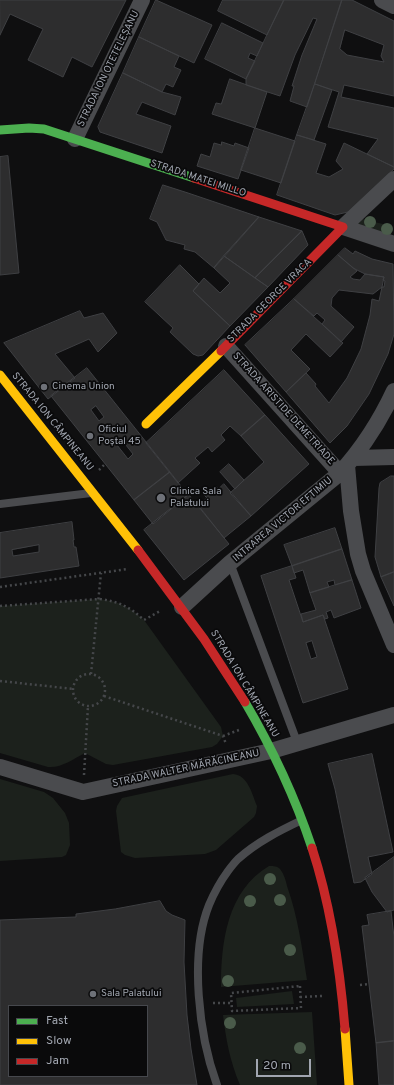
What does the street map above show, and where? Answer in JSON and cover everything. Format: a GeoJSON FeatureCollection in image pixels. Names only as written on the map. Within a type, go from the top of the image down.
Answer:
{"type":"FeatureCollection","features":[{"type":"Feature","properties":{"kind":"street","name":"STRADA ION OTETELEȘANU"},"geometry":{"type":"LineString","coordinates":[[75,138],[142,0]]}},
{"type":"Feature","properties":{"kind":"street"},"geometry":{"type":"LineString","coordinates":[[382,0],[394,6]]}},
{"type":"Feature","properties":{"kind":"street","name":"STRADA MATEI MILLO"},"geometry":{"type":"LineString","coordinates":[[0,130],[36,128],[75,138],[394,244]]}},
{"type":"Feature","properties":{"kind":"street","name":"STRADA GEORGE VRACA"},"geometry":{"type":"LineString","coordinates":[[146,424],[226,346],[343,227],[394,179]]}},
{"type":"Feature","properties":{"kind":"street","name":"STRADA ARISTIDE DEMETRIADE"},"geometry":{"type":"LineString","coordinates":[[226,346],[347,465]]}},
{"type":"Feature","properties":{"kind":"street","name":"STRADA ION CÂMPINEANU"},"geometry":{"type":"LineString","coordinates":[[0,375],[94,493],[179,604],[226,673],[258,724],[303,819],[318,868],[335,950],[347,1044],[349,1085]]}},
{"type":"Feature","properties":{"kind":"street","name":"INTRAREA VICTOR EFTIMIU"},"geometry":{"type":"LineString","coordinates":[[179,604],[230,564],[347,465],[376,425],[394,391]]}},
{"type":"Feature","properties":{"kind":"street"},"geometry":{"type":"LineString","coordinates":[[394,457],[347,465],[351,511],[358,554],[363,571],[394,645]]}},
{"type":"Feature","properties":{"kind":"street","name":"STRADA WALTER MĂRĂCINEANU"},"geometry":{"type":"LineString","coordinates":[[0,767],[83,792],[271,751],[297,742],[394,715]]}},
{"type":"Feature","properties":{"kind":"lane"},"geometry":{"type":"LineString","coordinates":[[0,504],[94,493]]}},
{"type":"Feature","properties":{"kind":"lane"},"geometry":{"type":"LineString","coordinates":[[230,564],[297,742]]}},
{"type":"Feature","properties":{"kind":"lane"},"geometry":{"type":"LineString","coordinates":[[216,1085],[202,1024],[199,991],[200,939],[208,906],[222,879],[236,860],[252,847],[273,834],[303,819]]}},
{"type":"Feature","properties":{"kind":"path"},"geometry":{"type":"LineString","coordinates":[[0,587],[150,566]]}},
{"type":"Feature","properties":{"kind":"path"},"geometry":{"type":"LineString","coordinates":[[91,674],[101,573]]}},
{"type":"Feature","properties":{"kind":"path"},"geometry":{"type":"LineString","coordinates":[[0,606],[99,599],[111,600],[125,605],[144,620],[179,604]]}},
{"type":"Feature","properties":{"kind":"path"},"geometry":{"type":"LineString","coordinates":[[91,674],[100,678],[105,686],[104,696],[102,699],[96,704],[88,706],[76,699],[74,689],[77,680],[81,676],[91,674]]}},
{"type":"Feature","properties":{"kind":"path"},"geometry":{"type":"LineString","coordinates":[[0,681],[74,689]]}},
{"type":"Feature","properties":{"kind":"path"},"geometry":{"type":"LineString","coordinates":[[104,696],[222,736],[232,759]]}},
{"type":"Feature","properties":{"kind":"path"},"geometry":{"type":"LineString","coordinates":[[83,792],[88,706]]}},
{"type":"Feature","properties":{"kind":"path"},"geometry":{"type":"LineString","coordinates":[[300,986],[301,1008],[232,1012],[232,1003],[231,993],[300,986]]}},
{"type":"Feature","properties":{"kind":"path"},"geometry":{"type":"LineString","coordinates":[[300,996],[313,996]]}},
{"type":"Feature","properties":{"kind":"path"},"geometry":{"type":"LineString","coordinates":[[219,1003],[232,1003]]}},
{"type":"Feature","properties":{"kind":"shaded area"},"geometry":{"type":"Polygon","coordinates":[[[354,217],[391,226],[391,243],[343,227],[354,217]]]}},
{"type":"Feature","properties":{"kind":"shaded area"},"geometry":{"type":"Polygon","coordinates":[[[99,599],[112,601],[123,605],[144,620],[221,727],[223,736],[217,744],[212,747],[113,765],[106,764],[85,753],[63,765],[48,767],[0,753],[0,606],[99,599]]]}},
{"type":"Feature","properties":{"kind":"shaded area"},"geometry":{"type":"Polygon","coordinates":[[[233,774],[238,775],[246,781],[249,786],[257,806],[256,813],[254,817],[216,850],[205,854],[135,858],[121,852],[116,811],[122,798],[233,774]]]}},
{"type":"Feature","properties":{"kind":"shaded area"},"geometry":{"type":"Polygon","coordinates":[[[0,779],[44,792],[53,798],[65,813],[69,823],[70,845],[66,855],[62,857],[0,861],[0,779]]]}},
{"type":"Feature","properties":{"kind":"shaded area"},"geometry":{"type":"Polygon","coordinates":[[[269,866],[279,868],[283,873],[297,921],[307,980],[221,987],[221,970],[225,936],[235,903],[244,889],[255,877],[269,866]]]}},
{"type":"Feature","properties":{"kind":"shaded area"},"geometry":{"type":"Polygon","coordinates":[[[292,991],[294,1004],[237,1007],[236,998],[292,991]]]}},
{"type":"Feature","properties":{"kind":"shaded area"},"geometry":{"type":"Polygon","coordinates":[[[312,1012],[317,1085],[240,1085],[229,1050],[223,1015],[312,1012]]]}},
{"type":"Feature","properties":{"kind":"building"},"geometry":{"type":"Polygon","coordinates":[[[0,0],[126,0],[92,67],[72,57],[63,77],[28,60],[43,29],[10,14],[0,35],[0,0]]]}},
{"type":"Feature","properties":{"kind":"building"},"geometry":{"type":"Polygon","coordinates":[[[156,0],[212,25],[194,63],[139,37],[156,0]]]}},
{"type":"Feature","properties":{"kind":"building"},"geometry":{"type":"Polygon","coordinates":[[[223,0],[284,0],[267,35],[218,11],[223,0]]]}},
{"type":"Feature","properties":{"kind":"building"},"geometry":{"type":"Polygon","coordinates":[[[284,0],[342,0],[307,107],[290,101],[294,86],[292,86],[302,55],[317,19],[313,18],[295,55],[280,96],[246,85],[246,79],[284,0]]]}},
{"type":"Feature","properties":{"kind":"building"},"geometry":{"type":"Polygon","coordinates":[[[342,0],[352,0],[394,21],[394,96],[344,85],[341,97],[394,108],[394,167],[367,154],[378,139],[328,127],[339,92],[315,84],[342,0]],[[345,30],[340,49],[347,55],[384,62],[381,56],[384,45],[345,30]]]}},
{"type":"Feature","properties":{"kind":"building"},"geometry":{"type":"Polygon","coordinates":[[[222,23],[263,43],[257,56],[250,53],[248,58],[255,61],[246,79],[205,59],[222,23]]]}},
{"type":"Feature","properties":{"kind":"building"},"geometry":{"type":"Polygon","coordinates":[[[139,37],[179,56],[174,67],[181,70],[173,87],[166,84],[162,92],[123,73],[139,37]]]}},
{"type":"Feature","properties":{"kind":"building"},"geometry":{"type":"Polygon","coordinates":[[[123,73],[162,92],[181,97],[175,115],[142,102],[136,114],[171,126],[162,153],[100,132],[98,127],[123,73]]]}},
{"type":"Feature","properties":{"kind":"building"},"geometry":{"type":"Polygon","coordinates":[[[230,79],[267,92],[255,128],[212,114],[216,103],[221,104],[230,79]]]}},
{"type":"Feature","properties":{"kind":"building"},"geometry":{"type":"Polygon","coordinates":[[[315,84],[332,90],[314,140],[297,135],[315,84]]]}},
{"type":"Feature","properties":{"kind":"building"},"geometry":{"type":"Polygon","coordinates":[[[255,128],[295,141],[281,183],[241,170],[255,128]]]}},
{"type":"Feature","properties":{"kind":"building"},"geometry":{"type":"Polygon","coordinates":[[[297,135],[326,144],[316,173],[329,177],[343,169],[336,161],[344,143],[394,167],[394,169],[348,212],[335,215],[277,195],[297,135]]]}},
{"type":"Feature","properties":{"kind":"building"},"geometry":{"type":"Polygon","coordinates":[[[222,142],[234,146],[235,143],[249,148],[238,179],[197,166],[201,154],[210,157],[214,143],[221,145],[222,142]]]}},
{"type":"Feature","properties":{"kind":"building"},"geometry":{"type":"Polygon","coordinates":[[[8,156],[19,273],[0,275],[0,157],[8,156]]]}},
{"type":"Feature","properties":{"kind":"building"},"geometry":{"type":"Polygon","coordinates":[[[163,185],[259,217],[214,268],[195,252],[184,249],[185,245],[166,240],[157,222],[150,219],[163,185]]]}},
{"type":"Feature","properties":{"kind":"building"},"geometry":{"type":"Polygon","coordinates":[[[259,217],[302,231],[255,278],[224,256],[259,217]]]}},
{"type":"Feature","properties":{"kind":"building"},"geometry":{"type":"Polygon","coordinates":[[[302,231],[308,245],[268,287],[255,278],[302,231]]]}},
{"type":"Feature","properties":{"kind":"building"},"geometry":{"type":"Polygon","coordinates":[[[345,248],[353,254],[355,251],[372,259],[393,264],[394,334],[388,354],[369,394],[347,426],[330,443],[286,392],[306,373],[316,384],[315,386],[329,403],[347,378],[361,349],[370,315],[372,299],[379,301],[385,281],[383,280],[384,277],[365,274],[353,268],[338,255],[345,248]]]}},
{"type":"Feature","properties":{"kind":"building"},"geometry":{"type":"Polygon","coordinates":[[[338,255],[357,271],[350,277],[353,279],[360,280],[365,274],[384,277],[382,287],[373,294],[339,290],[332,298],[331,306],[354,327],[341,342],[322,324],[325,320],[317,313],[314,316],[294,299],[338,255]]]}},
{"type":"Feature","properties":{"kind":"building"},"geometry":{"type":"Polygon","coordinates":[[[224,256],[268,287],[230,326],[193,291],[204,278],[220,293],[230,283],[214,268],[224,256]]]}},
{"type":"Feature","properties":{"kind":"building"},"geometry":{"type":"Polygon","coordinates":[[[180,265],[199,284],[193,291],[230,326],[203,355],[198,356],[193,354],[170,332],[173,328],[145,302],[180,265]]]}},
{"type":"Feature","properties":{"kind":"building"},"geometry":{"type":"Polygon","coordinates":[[[294,299],[343,343],[330,357],[306,334],[291,350],[310,369],[286,392],[245,345],[294,299]]]}},
{"type":"Feature","properties":{"kind":"building"},"geometry":{"type":"Polygon","coordinates":[[[80,311],[84,318],[103,313],[117,333],[98,352],[89,339],[55,354],[75,378],[48,399],[4,343],[80,311]]]}},
{"type":"Feature","properties":{"kind":"building"},"geometry":{"type":"Polygon","coordinates":[[[87,368],[170,472],[134,500],[51,396],[87,368]],[[96,406],[91,410],[99,421],[104,417],[96,406]],[[122,440],[117,445],[128,459],[133,454],[122,440]]]}},
{"type":"Feature","properties":{"kind":"building"},"geometry":{"type":"Polygon","coordinates":[[[224,370],[265,415],[241,436],[230,426],[221,435],[225,440],[212,452],[208,447],[195,458],[200,463],[178,483],[146,443],[224,370]]]}},
{"type":"Feature","properties":{"kind":"building"},"geometry":{"type":"Polygon","coordinates":[[[265,415],[309,464],[251,516],[230,493],[264,462],[241,436],[265,415]]]}},
{"type":"Feature","properties":{"kind":"building"},"geometry":{"type":"Polygon","coordinates":[[[229,464],[244,480],[235,489],[220,472],[229,464]]]}},
{"type":"Feature","properties":{"kind":"building","name":"Clinica Sala Palatului"},"geometry":{"type":"Polygon","coordinates":[[[170,472],[188,495],[153,524],[134,500],[170,472]]]}},
{"type":"Feature","properties":{"kind":"building"},"geometry":{"type":"Polygon","coordinates":[[[391,476],[394,476],[394,572],[381,577],[375,557],[379,488],[380,483],[391,476]]]}},
{"type":"Feature","properties":{"kind":"building"},"geometry":{"type":"Polygon","coordinates":[[[224,484],[251,516],[224,538],[198,505],[207,498],[204,495],[216,486],[218,489],[224,484]]]}},
{"type":"Feature","properties":{"kind":"building"},"geometry":{"type":"Polygon","coordinates":[[[188,495],[229,544],[184,580],[144,530],[188,495]]]}},
{"type":"Feature","properties":{"kind":"building"},"geometry":{"type":"Polygon","coordinates":[[[72,522],[74,547],[76,547],[79,566],[0,578],[0,533],[72,522]],[[39,545],[12,550],[13,556],[39,552],[39,545]]]}},
{"type":"Feature","properties":{"kind":"building"},"geometry":{"type":"Polygon","coordinates":[[[335,528],[342,549],[292,566],[284,545],[335,528]]]}},
{"type":"Feature","properties":{"kind":"building"},"geometry":{"type":"Polygon","coordinates":[[[342,549],[352,580],[335,585],[334,580],[327,582],[329,587],[310,593],[303,570],[294,573],[292,566],[342,549]]]}},
{"type":"Feature","properties":{"kind":"building"},"geometry":{"type":"Polygon","coordinates":[[[292,566],[296,578],[289,580],[303,622],[323,615],[348,689],[303,703],[261,576],[292,566]],[[312,641],[306,643],[311,659],[317,657],[312,641]]]}},
{"type":"Feature","properties":{"kind":"building"},"geometry":{"type":"Polygon","coordinates":[[[394,572],[394,606],[381,577],[394,572]]]}},
{"type":"Feature","properties":{"kind":"building"},"geometry":{"type":"Polygon","coordinates":[[[352,580],[361,608],[334,618],[331,610],[326,612],[328,618],[325,619],[323,615],[303,622],[301,614],[316,610],[310,593],[352,580]]]}},
{"type":"Feature","properties":{"kind":"building"},"geometry":{"type":"Polygon","coordinates":[[[372,754],[393,852],[368,857],[372,874],[361,882],[354,883],[335,789],[328,764],[372,754]]]}},
{"type":"Feature","properties":{"kind":"building"},"geometry":{"type":"Polygon","coordinates":[[[394,857],[394,910],[387,912],[372,892],[365,878],[394,857]]]}},
{"type":"Feature","properties":{"kind":"building","name":"Sala Palatului"},"geometry":{"type":"Polygon","coordinates":[[[160,901],[166,911],[185,920],[184,962],[187,1015],[197,1085],[0,1085],[0,920],[76,917],[76,914],[160,901]]]}},
{"type":"Feature","properties":{"kind":"building"},"geometry":{"type":"Polygon","coordinates":[[[391,911],[394,937],[394,1041],[376,1043],[362,926],[369,925],[367,915],[391,911]]]}},
{"type":"Feature","properties":{"kind":"building"},"geometry":{"type":"Polygon","coordinates":[[[394,1041],[394,1085],[379,1085],[376,1043],[394,1041]]]}},
{"type":"Feature","properties":{"kind":"traffic: fast"},"geometry":{"type":"LineString","coordinates":[[0,130],[29,128],[44,129],[194,178]]}},
{"type":"Feature","properties":{"kind":"traffic: fast"},"geometry":{"type":"LineString","coordinates":[[245,702],[282,773],[312,848]]}},
{"type":"Feature","properties":{"kind":"traffic: slow"},"geometry":{"type":"LineString","coordinates":[[146,424],[221,351]]}},
{"type":"Feature","properties":{"kind":"traffic: slow"},"geometry":{"type":"LineString","coordinates":[[0,375],[138,550]]}},
{"type":"Feature","properties":{"kind":"traffic: slow"},"geometry":{"type":"LineString","coordinates":[[345,1029],[349,1085]]}},
{"type":"Feature","properties":{"kind":"traffic: jam"},"geometry":{"type":"LineString","coordinates":[[194,178],[343,227],[221,351]]}},
{"type":"Feature","properties":{"kind":"traffic: jam"},"geometry":{"type":"LineString","coordinates":[[138,550],[204,639],[245,702]]}},
{"type":"Feature","properties":{"kind":"traffic: jam"},"geometry":{"type":"LineString","coordinates":[[312,848],[319,870],[334,937],[345,1029]]}},
{"type":"Feature","properties":{"kind":"place","name":"Cinema Union"},"geometry":{"type":"Point","coordinates":[44,387]}},
{"type":"Feature","properties":{"kind":"place","name":"Oficiul Poștal 45"},"geometry":{"type":"Point","coordinates":[90,436]}},
{"type":"Feature","properties":{"kind":"place","name":"Clinica Sala Palatului"},"geometry":{"type":"Point","coordinates":[161,498]}},
{"type":"Feature","properties":{"kind":"place","name":"Sala Palatului"},"geometry":{"type":"Point","coordinates":[93,994]}}]}
